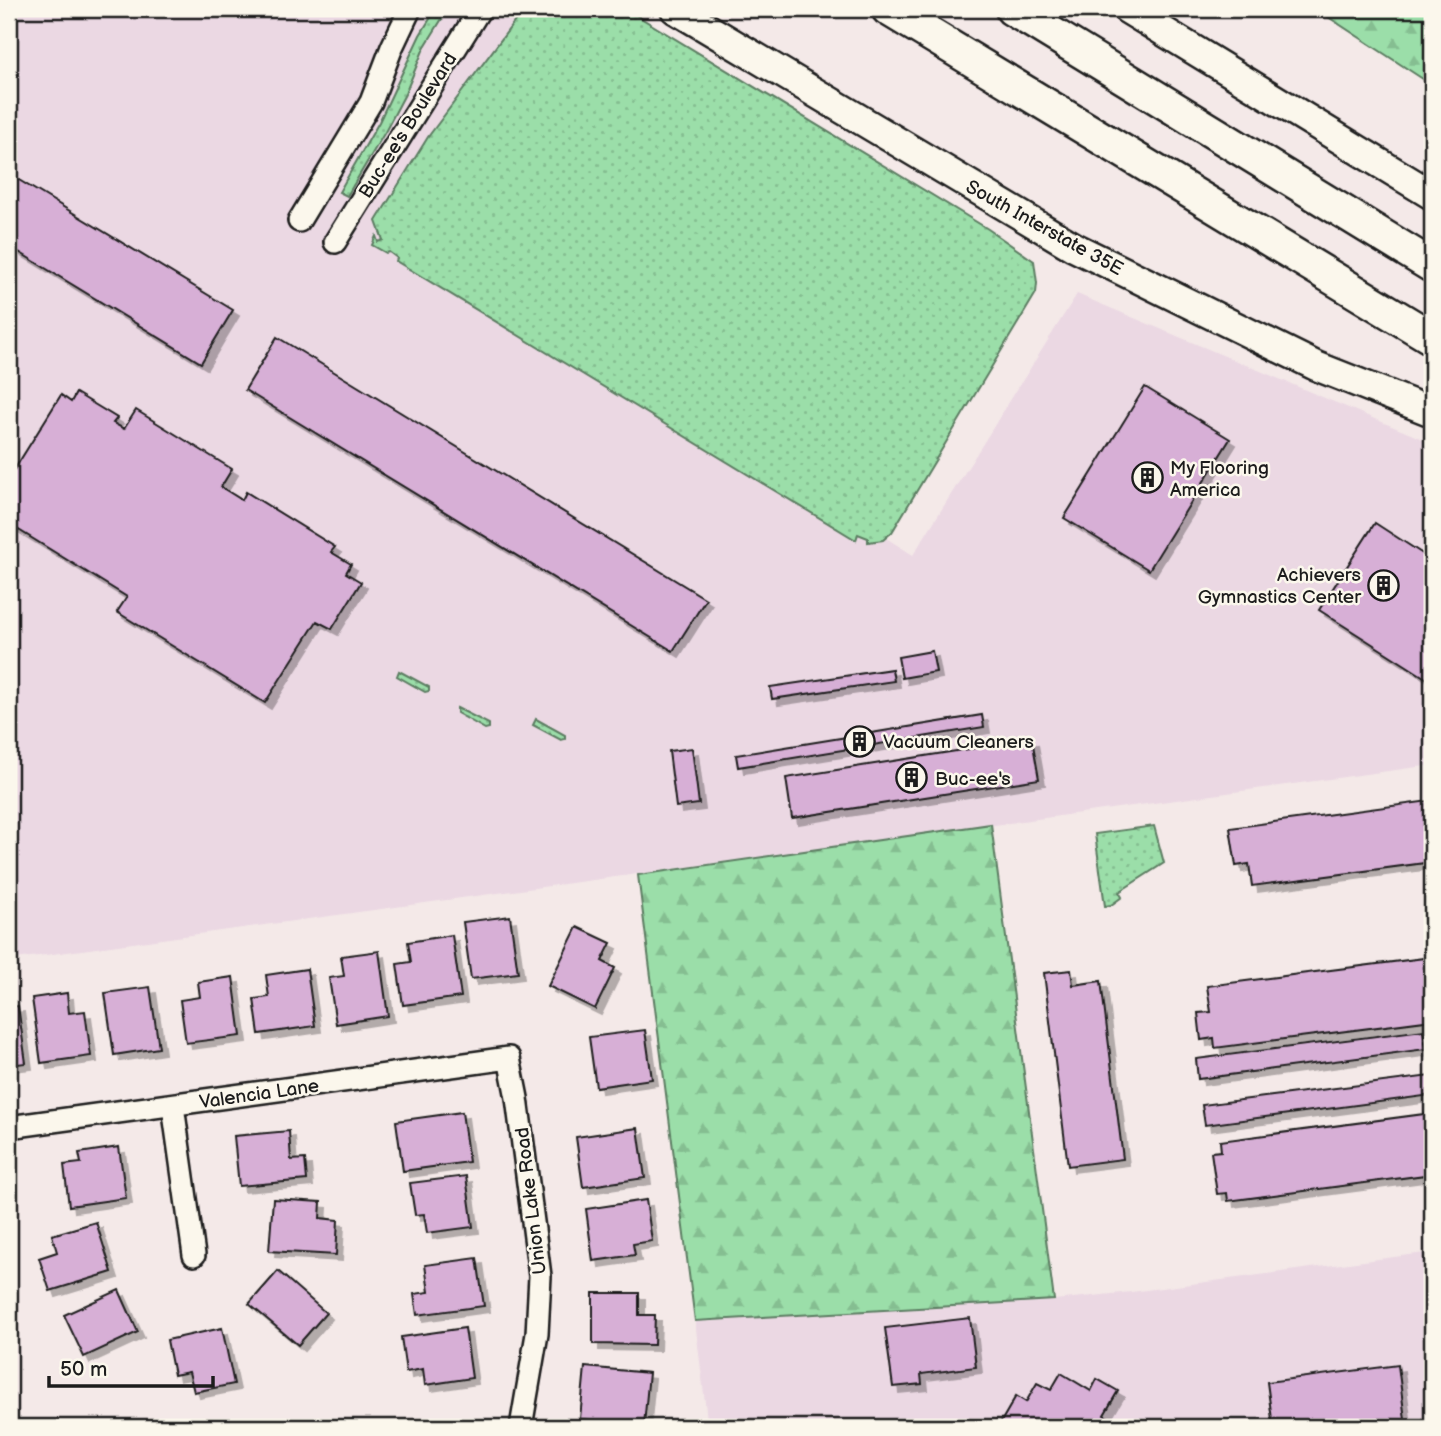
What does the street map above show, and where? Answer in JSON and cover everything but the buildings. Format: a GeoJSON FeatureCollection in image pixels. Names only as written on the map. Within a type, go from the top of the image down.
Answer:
{"type":"FeatureCollection","features":[{"type":"Feature","properties":{"kind":"highway"},"geometry":{"type":"LineString","coordinates":[[888,9],[1432,338]]}},
{"type":"Feature","properties":{"kind":"highway"},"geometry":{"type":"LineString","coordinates":[[1012,9],[1432,266]]}},
{"type":"Feature","properties":{"kind":"main road","name":"South Interstate 35E"},"geometry":{"type":"LineString","coordinates":[[676,9],[1074,247],[1315,366],[1432,412]]}},
{"type":"Feature","properties":{"kind":"main road"},"geometry":{"type":"LineString","coordinates":[[1128,9],[1432,195]]}},
{"type":"Feature","properties":{"kind":"street"},"geometry":{"type":"LineString","coordinates":[[299,221],[372,102],[392,47],[410,9]]}},
{"type":"Feature","properties":{"kind":"street","name":"Buc-ee's Boulevard"},"geometry":{"type":"LineString","coordinates":[[335,242],[480,9]]}},
{"type":"Feature","properties":{"kind":"street","name":"Valencia Lane"},"geometry":{"type":"LineString","coordinates":[[9,1128],[509,1058]]}},
{"type":"Feature","properties":{"kind":"street","name":"Union Lake Road"},"geometry":{"type":"LineString","coordinates":[[509,1058],[517,1098],[540,1276],[537,1334],[521,1427]]}},
{"type":"Feature","properties":{"kind":"street"},"geometry":{"type":"LineString","coordinates":[[173,1106],[194,1255]]}},
{"type":"Feature","properties":{"kind":"shaded area"},"geometry":{"type":"Polygon","coordinates":[[[9,9],[595,9],[1037,273],[886,538],[913,555],[1077,294],[1432,443],[1432,765],[9,960],[9,9]]]}},
{"type":"Feature","properties":{"kind":"shaded area"},"geometry":{"type":"Polygon","coordinates":[[[1432,1252],[1432,1427],[708,1427],[695,1321],[1054,1300],[1432,1252]]]}},
{"type":"Feature","properties":{"kind":"green space"},"geometry":{"type":"Polygon","coordinates":[[[436,9],[448,9],[424,48],[405,94],[385,132],[347,196],[339,192],[379,122],[420,35],[436,9]]]}},
{"type":"Feature","properties":{"kind":"green space"},"geometry":{"type":"Polygon","coordinates":[[[524,9],[626,9],[988,229],[1034,261],[1036,293],[892,532],[883,540],[868,542],[868,538],[858,534],[856,540],[396,261],[397,258],[389,252],[372,245],[376,236],[378,242],[383,240],[376,221],[428,137],[524,9]]]}},
{"type":"Feature","properties":{"kind":"green space"},"geometry":{"type":"Polygon","coordinates":[[[1316,9],[1432,9],[1432,85],[1316,9]]]}},
{"type":"Feature","properties":{"kind":"green space"},"geometry":{"type":"Polygon","coordinates":[[[399,671],[429,687],[429,691],[425,692],[397,676],[399,671]]]}},
{"type":"Feature","properties":{"kind":"green space"},"geometry":{"type":"Polygon","coordinates":[[[457,708],[489,724],[489,728],[485,729],[457,713],[457,708]]]}},
{"type":"Feature","properties":{"kind":"green space"},"geometry":{"type":"Polygon","coordinates":[[[536,719],[565,735],[565,739],[561,740],[533,725],[536,719]]]}},
{"type":"Feature","properties":{"kind":"green space"},"geometry":{"type":"Polygon","coordinates":[[[991,824],[1054,1300],[695,1321],[638,875],[991,824]]]}},
{"type":"Feature","properties":{"kind":"green space"},"geometry":{"type":"Polygon","coordinates":[[[1154,826],[1164,863],[1119,892],[1122,897],[1105,906],[1095,834],[1154,826]]]}},
{"type":"Feature","properties":{"kind":"place","name":"My Flooring America"},"geometry":{"type":"Point","coordinates":[1147,478]}},
{"type":"Feature","properties":{"kind":"place","name":"Achievers Gymnastics Center"},"geometry":{"type":"Point","coordinates":[1384,585]}},
{"type":"Feature","properties":{"kind":"place","name":"Vacuum Cleaners"},"geometry":{"type":"Point","coordinates":[860,741]}},
{"type":"Feature","properties":{"kind":"place","name":"Buc-ee's"},"geometry":{"type":"Point","coordinates":[912,778]}}]}
